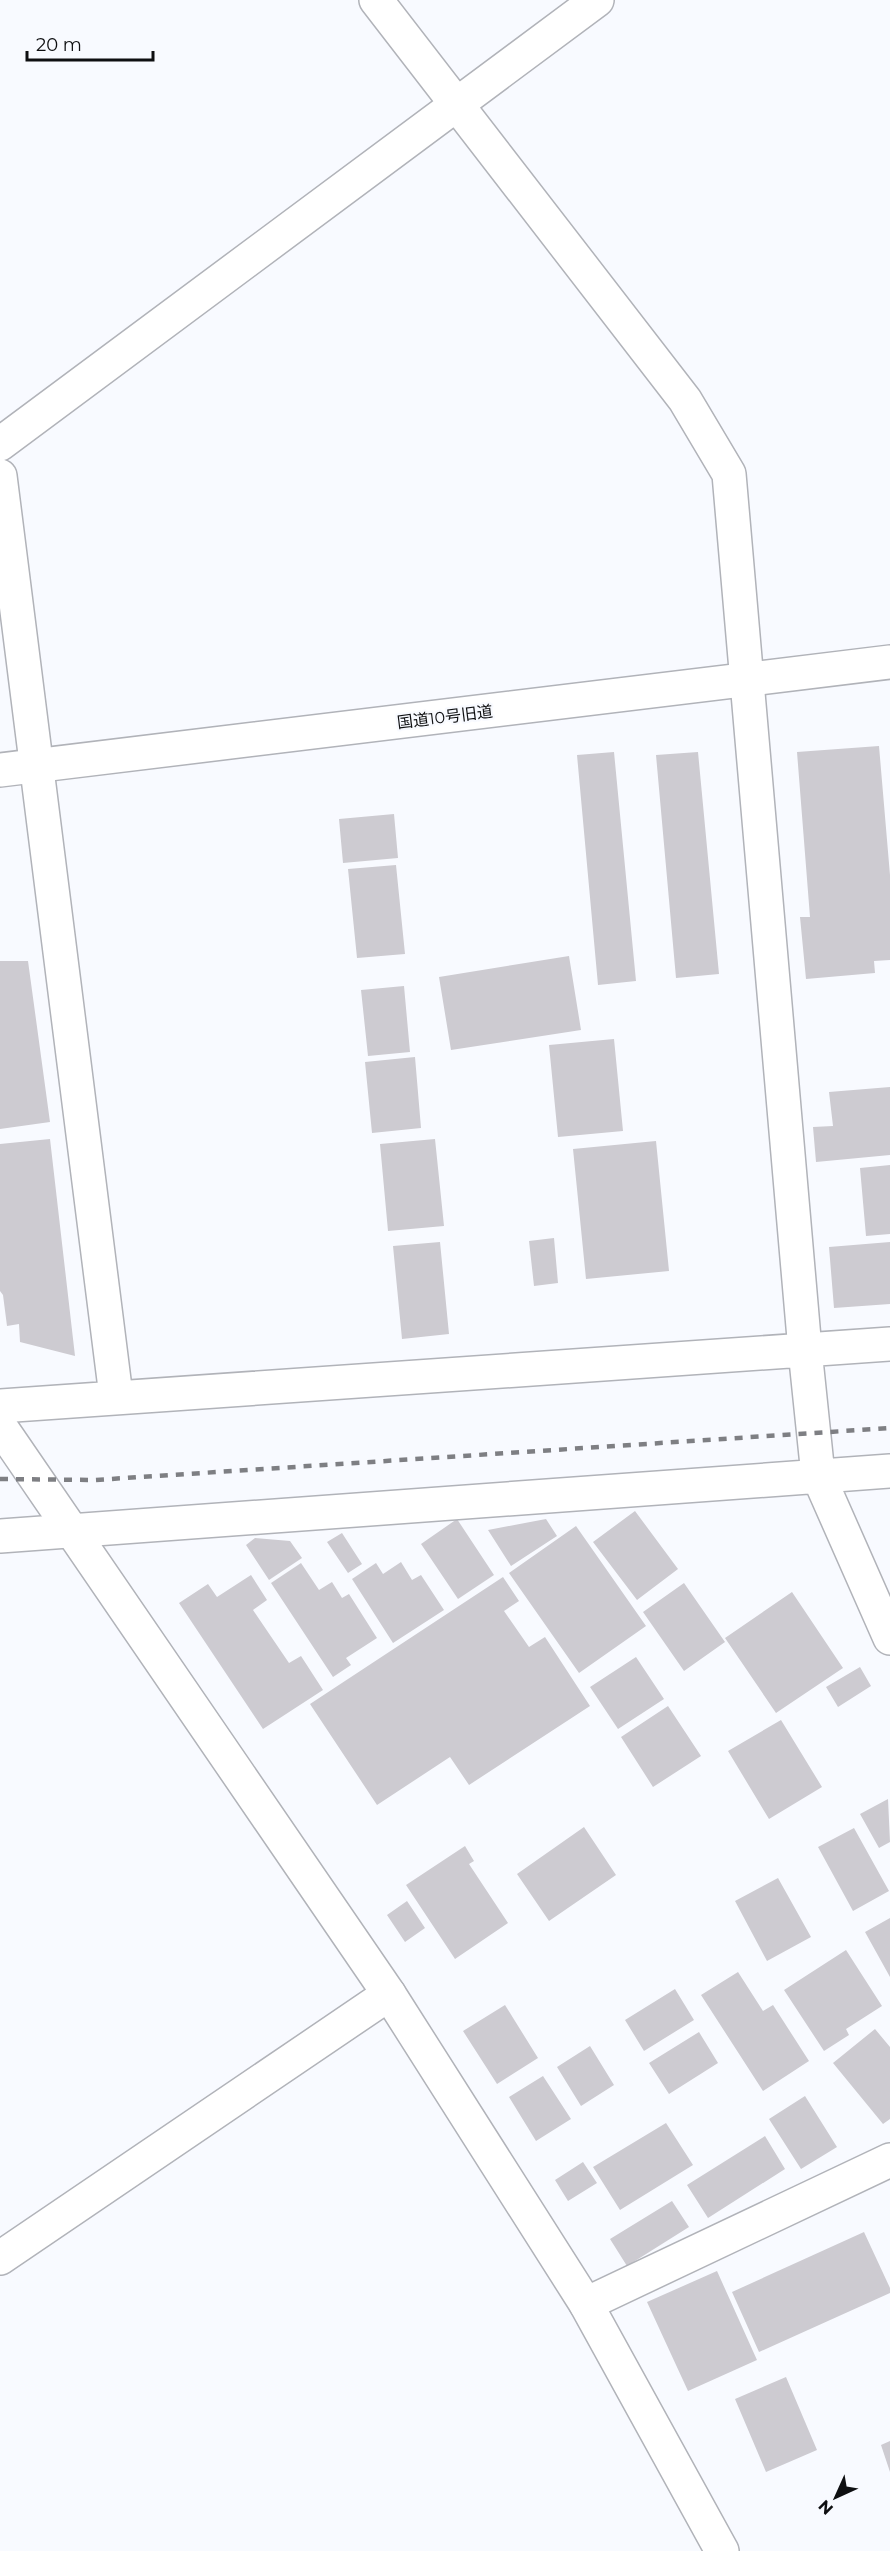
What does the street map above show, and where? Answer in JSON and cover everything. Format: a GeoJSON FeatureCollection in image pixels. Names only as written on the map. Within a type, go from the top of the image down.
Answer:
{"type":"FeatureCollection","features":[{"type":"Feature","properties":{"kind":"street"},"geometry":{"type":"LineString","coordinates":[[376,0],[454,104],[685,400],[729,474],[805,1350],[818,1475],[890,1638]]}},
{"type":"Feature","properties":{"kind":"street"},"geometry":{"type":"LineString","coordinates":[[0,444],[454,104],[597,0]]}},
{"type":"Feature","properties":{"kind":"street"},"geometry":{"type":"LineString","coordinates":[[0,476],[116,1396]]}},
{"type":"Feature","properties":{"kind":"street","name":"国道10号旧道"},"geometry":{"type":"LineString","coordinates":[[0,770],[890,662]]}},
{"type":"Feature","properties":{"kind":"street"},"geometry":{"type":"LineString","coordinates":[[0,1406],[116,1396],[890,1344]]}},
{"type":"Feature","properties":{"kind":"street"},"geometry":{"type":"LineString","coordinates":[[0,1426],[389,1994],[586,2304],[722,2551]]}},
{"type":"Feature","properties":{"kind":"street"},"geometry":{"type":"LineString","coordinates":[[0,1536],[890,1471]]}},
{"type":"Feature","properties":{"kind":"street"},"geometry":{"type":"LineString","coordinates":[[0,2256],[389,1994]]}},
{"type":"Feature","properties":{"kind":"street"},"geometry":{"type":"LineString","coordinates":[[586,2304],[890,2160]]}},
{"type":"Feature","properties":{"kind":"building"},"geometry":{"type":"Polygon","coordinates":[[[879,746],[890,875],[890,960],[874,961],[875,973],[806,979],[800,917],[810,917],[797,752],[879,746]]]}},
{"type":"Feature","properties":{"kind":"building"},"geometry":{"type":"Polygon","coordinates":[[[614,752],[636,981],[598,985],[577,755],[614,752]]]}},
{"type":"Feature","properties":{"kind":"building"},"geometry":{"type":"Polygon","coordinates":[[[698,752],[719,974],[676,978],[656,755],[698,752]]]}},
{"type":"Feature","properties":{"kind":"building"},"geometry":{"type":"Polygon","coordinates":[[[394,814],[398,858],[343,863],[339,819],[394,814]]]}},
{"type":"Feature","properties":{"kind":"building"},"geometry":{"type":"Polygon","coordinates":[[[396,865],[405,954],[357,958],[348,869],[396,865]]]}},
{"type":"Feature","properties":{"kind":"building"},"geometry":{"type":"Polygon","coordinates":[[[569,956],[581,1030],[451,1050],[439,977],[569,956]]]}},
{"type":"Feature","properties":{"kind":"building"},"geometry":{"type":"Polygon","coordinates":[[[0,961],[28,961],[50,1122],[0,1129],[0,961]]]}},
{"type":"Feature","properties":{"kind":"building"},"geometry":{"type":"Polygon","coordinates":[[[404,986],[410,1052],[368,1056],[361,990],[404,986]]]}},
{"type":"Feature","properties":{"kind":"building"},"geometry":{"type":"Polygon","coordinates":[[[614,1039],[623,1131],[558,1137],[549,1045],[614,1039]]]}},
{"type":"Feature","properties":{"kind":"building"},"geometry":{"type":"Polygon","coordinates":[[[415,1057],[421,1128],[372,1133],[365,1062],[415,1057]]]}},
{"type":"Feature","properties":{"kind":"building"},"geometry":{"type":"Polygon","coordinates":[[[890,1087],[890,1155],[816,1162],[813,1127],[833,1126],[829,1092],[890,1087]]]}},
{"type":"Feature","properties":{"kind":"building"},"geometry":{"type":"Polygon","coordinates":[[[50,1139],[75,1356],[20,1342],[19,1324],[7,1326],[3,1295],[0,1291],[0,1144],[50,1139]]]}},
{"type":"Feature","properties":{"kind":"building"},"geometry":{"type":"Polygon","coordinates":[[[435,1139],[444,1226],[388,1231],[380,1144],[435,1139]]]}},
{"type":"Feature","properties":{"kind":"building"},"geometry":{"type":"Polygon","coordinates":[[[656,1141],[669,1271],[586,1279],[573,1149],[656,1141]]]}},
{"type":"Feature","properties":{"kind":"building"},"geometry":{"type":"Polygon","coordinates":[[[890,1165],[890,1234],[866,1236],[860,1168],[890,1165]]]}},
{"type":"Feature","properties":{"kind":"building"},"geometry":{"type":"Polygon","coordinates":[[[554,1238],[558,1283],[534,1286],[529,1241],[554,1238]]]}},
{"type":"Feature","properties":{"kind":"building"},"geometry":{"type":"Polygon","coordinates":[[[440,1242],[449,1334],[402,1339],[393,1246],[440,1242]]]}},
{"type":"Feature","properties":{"kind":"building"},"geometry":{"type":"Polygon","coordinates":[[[890,1242],[890,1304],[834,1308],[829,1247],[890,1242]]]}},
{"type":"Feature","properties":{"kind":"building"},"geometry":{"type":"Polygon","coordinates":[[[635,1511],[678,1569],[637,1600],[593,1542],[635,1511]]]}},
{"type":"Feature","properties":{"kind":"building"},"geometry":{"type":"Polygon","coordinates":[[[457,1519],[494,1575],[458,1599],[421,1544],[457,1519]]]}},
{"type":"Feature","properties":{"kind":"building"},"geometry":{"type":"Polygon","coordinates":[[[546,1519],[557,1536],[511,1566],[488,1530],[546,1519]]]}},
{"type":"Feature","properties":{"kind":"building"},"geometry":{"type":"Polygon","coordinates":[[[576,1526],[646,1626],[579,1673],[509,1573],[576,1526]]]}},
{"type":"Feature","properties":{"kind":"building"},"geometry":{"type":"Polygon","coordinates":[[[342,1533],[362,1564],[348,1573],[327,1542],[342,1533]]]}},
{"type":"Feature","properties":{"kind":"building"},"geometry":{"type":"Polygon","coordinates":[[[255,1538],[290,1541],[302,1558],[269,1580],[246,1545],[255,1538]]]}},
{"type":"Feature","properties":{"kind":"building"},"geometry":{"type":"Polygon","coordinates":[[[401,1562],[412,1580],[421,1575],[444,1610],[393,1643],[352,1579],[376,1563],[383,1574],[401,1562]]]}},
{"type":"Feature","properties":{"kind":"building"},"geometry":{"type":"Polygon","coordinates":[[[301,1563],[319,1590],[332,1582],[342,1598],[349,1594],[377,1638],[346,1658],[351,1665],[333,1677],[271,1583],[301,1563]]]}},
{"type":"Feature","properties":{"kind":"building"},"geometry":{"type":"Polygon","coordinates":[[[251,1575],[267,1600],[253,1610],[289,1663],[301,1656],[323,1690],[263,1729],[179,1603],[208,1584],[217,1597],[251,1575]]]}},
{"type":"Feature","properties":{"kind":"building"},"geometry":{"type":"Polygon","coordinates":[[[503,1577],[519,1601],[504,1611],[529,1647],[545,1637],[590,1706],[469,1785],[450,1757],[377,1805],[310,1704],[503,1577]]]}},
{"type":"Feature","properties":{"kind":"building"},"geometry":{"type":"Polygon","coordinates":[[[684,1583],[725,1642],[684,1671],[643,1612],[684,1583]]]}},
{"type":"Feature","properties":{"kind":"building"},"geometry":{"type":"Polygon","coordinates":[[[792,1592],[843,1668],[776,1713],[725,1638],[792,1592]]]}},
{"type":"Feature","properties":{"kind":"building"},"geometry":{"type":"Polygon","coordinates":[[[636,1657],[664,1699],[618,1729],[590,1687],[636,1657]]]}},
{"type":"Feature","properties":{"kind":"building"},"geometry":{"type":"Polygon","coordinates":[[[860,1667],[871,1686],[838,1707],[826,1687],[860,1667]]]}},
{"type":"Feature","properties":{"kind":"building"},"geometry":{"type":"Polygon","coordinates":[[[668,1706],[701,1756],[653,1787],[621,1737],[668,1706]]]}},
{"type":"Feature","properties":{"kind":"building"},"geometry":{"type":"Polygon","coordinates":[[[781,1720],[822,1787],[769,1819],[728,1751],[781,1720]]]}},
{"type":"Feature","properties":{"kind":"building"},"geometry":{"type":"Polygon","coordinates":[[[888,1799],[890,1842],[879,1848],[860,1814],[888,1799]]]}},
{"type":"Feature","properties":{"kind":"building"},"geometry":{"type":"Polygon","coordinates":[[[584,1827],[616,1875],[549,1921],[517,1874],[584,1827]]]}},
{"type":"Feature","properties":{"kind":"building"},"geometry":{"type":"Polygon","coordinates":[[[854,1828],[889,1891],[853,1911],[818,1847],[854,1828]]]}},
{"type":"Feature","properties":{"kind":"building"},"geometry":{"type":"Polygon","coordinates":[[[465,1846],[474,1861],[469,1864],[508,1923],[455,1959],[406,1885],[465,1846]]]}},
{"type":"Feature","properties":{"kind":"building"},"geometry":{"type":"Polygon","coordinates":[[[778,1878],[811,1937],[767,1961],[735,1901],[778,1878]]]}},
{"type":"Feature","properties":{"kind":"building"},"geometry":{"type":"Polygon","coordinates":[[[407,1901],[425,1928],[405,1942],[387,1915],[407,1901]]]}},
{"type":"Feature","properties":{"kind":"building"},"geometry":{"type":"Polygon","coordinates":[[[890,1918],[890,1977],[865,1932],[890,1918]]]}},
{"type":"Feature","properties":{"kind":"building"},"geometry":{"type":"Polygon","coordinates":[[[846,1950],[882,2006],[846,2029],[849,2035],[824,2051],[784,1990],[846,1950]]]}},
{"type":"Feature","properties":{"kind":"building"},"geometry":{"type":"Polygon","coordinates":[[[738,1972],[763,2011],[773,2005],[809,2061],[763,2091],[701,1995],[738,1972]]]}},
{"type":"Feature","properties":{"kind":"building"},"geometry":{"type":"Polygon","coordinates":[[[675,1989],[694,2020],[644,2051],[625,2020],[675,1989]]]}},
{"type":"Feature","properties":{"kind":"building"},"geometry":{"type":"Polygon","coordinates":[[[505,2005],[538,2058],[497,2084],[463,2031],[505,2005]]]}},
{"type":"Feature","properties":{"kind":"building"},"geometry":{"type":"Polygon","coordinates":[[[875,2029],[890,2047],[890,2119],[883,2124],[833,2063],[875,2029]]]}},
{"type":"Feature","properties":{"kind":"building"},"geometry":{"type":"Polygon","coordinates":[[[699,2032],[718,2063],[669,2094],[649,2063],[699,2032]]]}},
{"type":"Feature","properties":{"kind":"building"},"geometry":{"type":"Polygon","coordinates":[[[590,2046],[614,2085],[581,2106],[557,2067],[590,2046]]]}},
{"type":"Feature","properties":{"kind":"building"},"geometry":{"type":"Polygon","coordinates":[[[543,2076],[571,2119],[536,2141],[509,2097],[543,2076]]]}},
{"type":"Feature","properties":{"kind":"building"},"geometry":{"type":"Polygon","coordinates":[[[805,2096],[837,2147],[801,2169],[769,2119],[805,2096]]]}},
{"type":"Feature","properties":{"kind":"building"},"geometry":{"type":"Polygon","coordinates":[[[666,2123],[693,2165],[620,2210],[593,2167],[666,2123]]]}},
{"type":"Feature","properties":{"kind":"building"},"geometry":{"type":"Polygon","coordinates":[[[765,2136],[785,2169],[708,2218],[687,2185],[765,2136]]]}},
{"type":"Feature","properties":{"kind":"building"},"geometry":{"type":"Polygon","coordinates":[[[583,2162],[597,2183],[568,2201],[555,2180],[583,2162]]]}},
{"type":"Feature","properties":{"kind":"building"},"geometry":{"type":"Polygon","coordinates":[[[672,2201],[689,2227],[627,2266],[610,2239],[672,2201]]]}},
{"type":"Feature","properties":{"kind":"building"},"geometry":{"type":"Polygon","coordinates":[[[864,2232],[890,2288],[890,2293],[759,2352],[732,2292],[864,2232]]]}},
{"type":"Feature","properties":{"kind":"building"},"geometry":{"type":"Polygon","coordinates":[[[717,2271],[757,2360],[688,2391],[647,2302],[717,2271]]]}},
{"type":"Feature","properties":{"kind":"building"},"geometry":{"type":"Polygon","coordinates":[[[786,2377],[817,2450],[766,2472],[735,2399],[786,2377]]]}},
{"type":"Feature","properties":{"kind":"building"},"geometry":{"type":"Polygon","coordinates":[[[890,2441],[890,2472],[881,2445],[890,2441]]]}},
{"type":"Feature","properties":{"kind":"railway"},"geometry":{"type":"LineString","coordinates":[[0,1479],[95,1480],[890,1428]]}}]}
